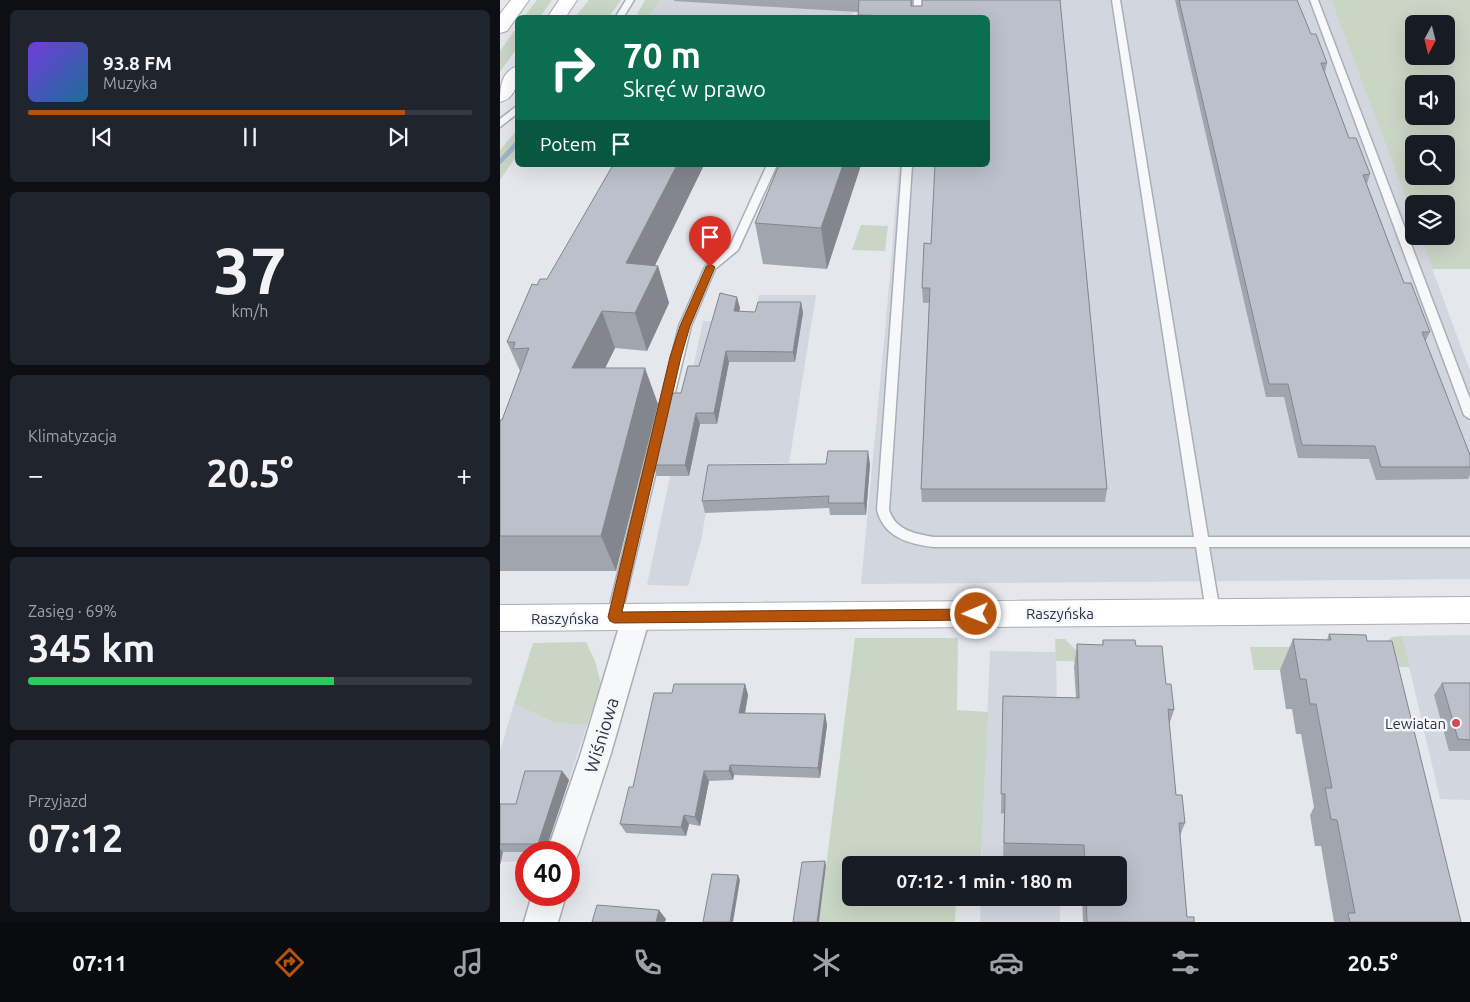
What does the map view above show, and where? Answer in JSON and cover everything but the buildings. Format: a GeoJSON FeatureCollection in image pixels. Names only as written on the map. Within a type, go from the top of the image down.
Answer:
{"type":"FeatureCollection","features":[{"type":"Feature","properties":{"kind":"street"},"geometry":{"type":"LineString","coordinates":[[500,27],[520,0]]}},
{"type":"Feature","properties":{"kind":"street"},"geometry":{"type":"LineString","coordinates":[[558,15],[568,0]]}},
{"type":"Feature","properties":{"kind":"street"},"geometry":{"type":"LineString","coordinates":[[500,96],[515,76]]}},
{"type":"Feature","properties":{"kind":"street","name":"Raszyńska"},"geometry":{"type":"LineString","coordinates":[[500,618],[1470,610]]}},
{"type":"Feature","properties":{"kind":"street","name":"Wiśniowa"},"geometry":{"type":"LineString","coordinates":[[567,841],[596,753],[625,617]]}},
{"type":"Feature","properties":{"kind":"street"},"geometry":{"type":"LineString","coordinates":[[540,922],[545,906]]}},
{"type":"Feature","properties":{"kind":"lane"},"geometry":{"type":"LineString","coordinates":[[621,15],[630,0]]}},
{"type":"Feature","properties":{"kind":"lane"},"geometry":{"type":"LineString","coordinates":[[917,15],[918,0]]}},
{"type":"Feature","properties":{"kind":"lane"},"geometry":{"type":"LineString","coordinates":[[1116,0],[1213,612]]}},
{"type":"Feature","properties":{"kind":"lane"},"geometry":{"type":"LineString","coordinates":[[1314,0],[1470,415]]}},
{"type":"Feature","properties":{"kind":"lane"},"geometry":{"type":"LineString","coordinates":[[500,124],[515,111]]}},
{"type":"Feature","properties":{"kind":"lane"},"geometry":{"type":"LineString","coordinates":[[625,617],[676,357],[685,326],[710,267],[733,250],[771,167]]}},
{"type":"Feature","properties":{"kind":"lane"},"geometry":{"type":"LineString","coordinates":[[907,167],[884,510],[887,522],[898,532],[908,537],[934,542],[1470,542]]}},
{"type":"Feature","properties":{"kind":"shaded area"},"geometry":{"type":"Polygon","coordinates":[[[660,0],[855,0],[852,15],[651,15],[660,0]]]}},
{"type":"Feature","properties":{"kind":"shaded area"},"geometry":{"type":"Polygon","coordinates":[[[909,0],[1331,0],[1405,196],[1405,245],[1423,245],[1470,371],[1470,579],[861,584],[899,167],[990,167],[990,15],[908,15],[909,0]]]}},
{"type":"Feature","properties":{"kind":"shaded area"},"geometry":{"type":"Polygon","coordinates":[[[759,295],[816,295],[789,463],[714,464],[701,541],[688,586],[647,585],[703,321],[753,323],[759,295]]]}},
{"type":"Feature","properties":{"kind":"shaded area"},"geometry":{"type":"Polygon","coordinates":[[[1470,635],[1470,800],[1440,799],[1402,636],[1470,635]]]}},
{"type":"Feature","properties":{"kind":"shaded area"},"geometry":{"type":"Polygon","coordinates":[[[990,651],[1056,652],[1060,856],[981,856],[990,651]]]}},
{"type":"Feature","properties":{"kind":"shaded area"},"geometry":{"type":"Polygon","coordinates":[[[514,704],[555,723],[587,725],[549,841],[515,841],[515,861],[500,862],[500,751],[514,704]]]}},
{"type":"Feature","properties":{"kind":"shaded area"},"geometry":{"type":"Polygon","coordinates":[[[981,906],[1060,906],[1060,922],[980,922],[981,906]]]}},
{"type":"Feature","properties":{"kind":"green space"},"geometry":{"type":"Polygon","coordinates":[[[537,0],[552,0],[541,15],[526,15],[537,0]]]}},
{"type":"Feature","properties":{"kind":"green space"},"geometry":{"type":"Polygon","coordinates":[[[589,0],[621,0],[610,15],[577,15],[589,0]]]}},
{"type":"Feature","properties":{"kind":"green space"},"geometry":{"type":"Polygon","coordinates":[[[645,0],[660,0],[650,15],[637,14],[645,0]]]}},
{"type":"Feature","properties":{"kind":"green space"},"geometry":{"type":"Polygon","coordinates":[[[1331,0],[1470,0],[1470,269],[1432,269],[1423,245],[1455,245],[1455,195],[1405,196],[1331,0]]]}},
{"type":"Feature","properties":{"kind":"green space"},"geometry":{"type":"Polygon","coordinates":[[[515,30],[515,51],[500,72],[500,51],[515,30]]]}},
{"type":"Feature","properties":{"kind":"green space"},"geometry":{"type":"Polygon","coordinates":[[[515,132],[515,158],[500,180],[500,150],[515,132]]]}},
{"type":"Feature","properties":{"kind":"green space"},"geometry":{"type":"Polygon","coordinates":[[[861,225],[888,226],[885,251],[852,250],[861,225]]]}},
{"type":"Feature","properties":{"kind":"green space"},"geometry":{"type":"Polygon","coordinates":[[[1402,636],[1410,667],[1345,666],[1381,646],[1392,637],[1402,636]]]}},
{"type":"Feature","properties":{"kind":"green space"},"geometry":{"type":"Polygon","coordinates":[[[855,638],[958,638],[957,710],[988,712],[981,856],[842,856],[842,906],[956,906],[955,922],[819,922],[855,638]]]}},
{"type":"Feature","properties":{"kind":"green space"},"geometry":{"type":"Polygon","coordinates":[[[1055,639],[1065,639],[1076,650],[1130,650],[1131,662],[1056,661],[1055,639]]]}},
{"type":"Feature","properties":{"kind":"green space"},"geometry":{"type":"Polygon","coordinates":[[[586,642],[595,661],[601,684],[587,725],[555,723],[514,704],[533,643],[586,642]]]}},
{"type":"Feature","properties":{"kind":"green space"},"geometry":{"type":"Polygon","coordinates":[[[1250,647],[1302,647],[1280,670],[1254,670],[1250,647]]]}},
{"type":"Feature","properties":{"kind":"waterway"},"geometry":{"type":"LineString","coordinates":[[500,162],[515,145]]}},
{"type":"Feature","properties":{"kind":"place","name":"Lewiatan"},"geometry":{"type":"Point","coordinates":[1456,723]}},
{"type":"Feature","properties":{"kind":"route"},"geometry":{"type":"LineString","coordinates":[[710,267],[685,326],[676,357],[614,617],[976,614]]}}]}
